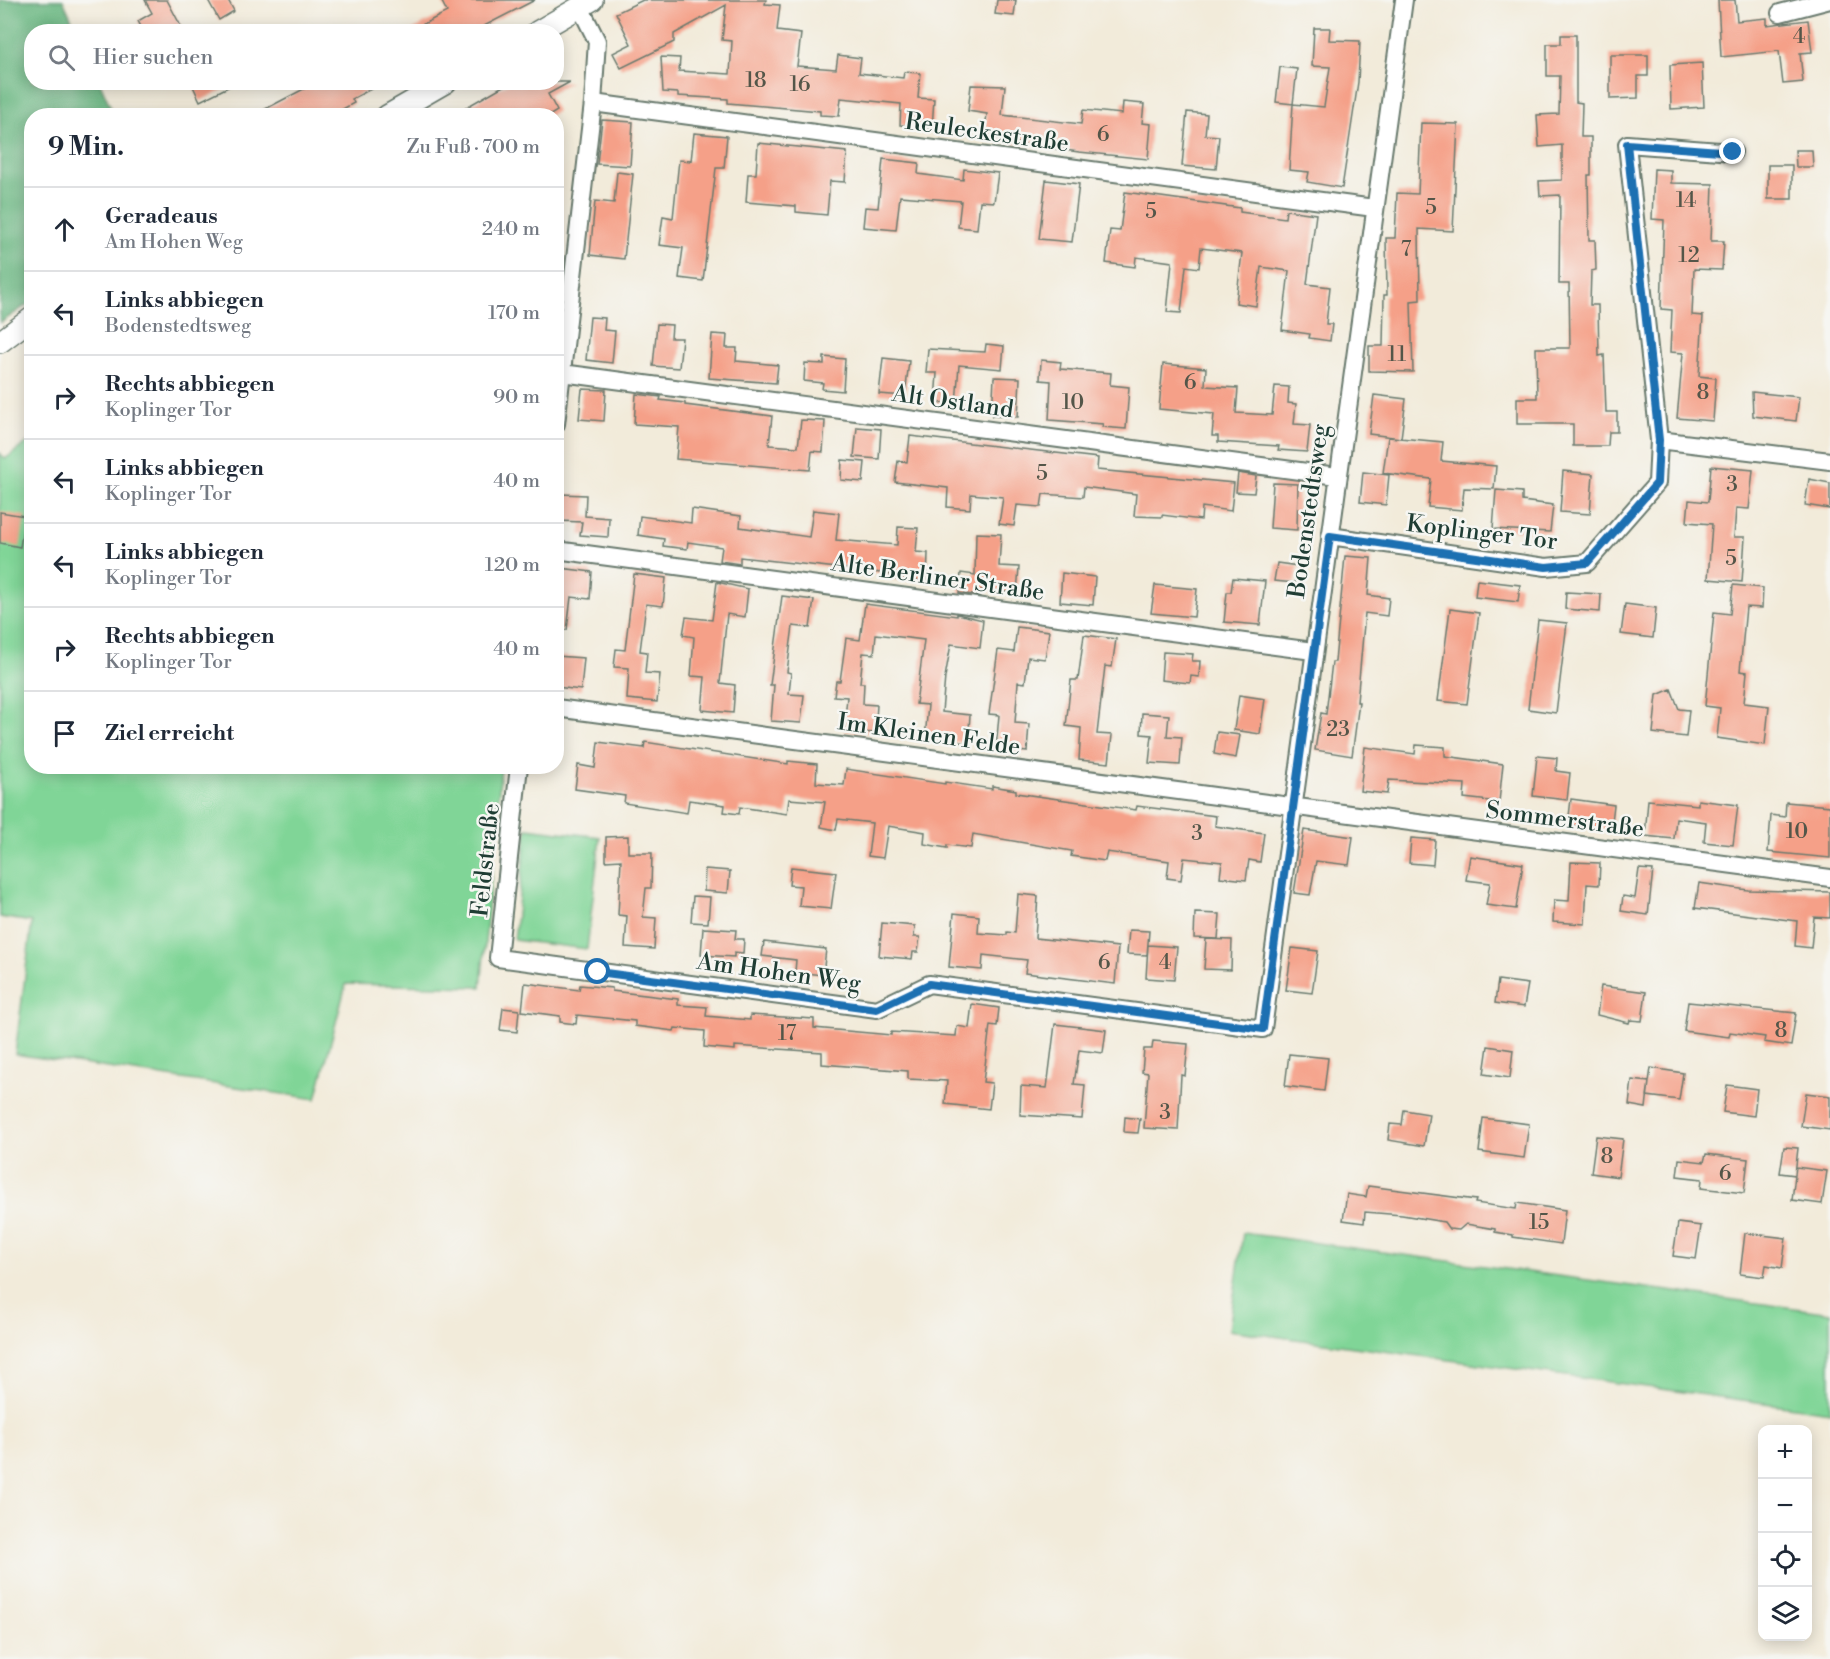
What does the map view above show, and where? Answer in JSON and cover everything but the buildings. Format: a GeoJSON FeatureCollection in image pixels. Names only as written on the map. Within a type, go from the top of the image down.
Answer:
{"type":"FeatureCollection","features":[{"type":"Feature","properties":{"kind":"street","name":"Bodenstedtsweg"},"geometry":{"type":"LineString","coordinates":[[1263,1029],[1404,0]]}},
{"type":"Feature","properties":{"kind":"street"},"geometry":{"type":"LineString","coordinates":[[1780,14],[1830,0]]}},
{"type":"Feature","properties":{"kind":"street"},"geometry":{"type":"LineString","coordinates":[[551,24],[586,4],[597,41],[593,103],[564,356]]}},
{"type":"Feature","properties":{"kind":"street"},"geometry":{"type":"LineString","coordinates":[[401,108],[432,90]]}},
{"type":"Feature","properties":{"kind":"street","name":"Reuleckestraße"},"geometry":{"type":"LineString","coordinates":[[593,103],[1374,208]]}},
{"type":"Feature","properties":{"kind":"street","name":"Koplinger Tor"},"geometry":{"type":"LineString","coordinates":[[1330,536],[1546,567],[1587,563],[1657,483],[1659,440],[1627,144],[1733,152]]}},
{"type":"Feature","properties":{"kind":"street"},"geometry":{"type":"LineString","coordinates":[[0,342],[24,324]]}},
{"type":"Feature","properties":{"kind":"street","name":"Alt Ostland"},"geometry":{"type":"LineString","coordinates":[[564,373],[1337,476]]}},
{"type":"Feature","properties":{"kind":"street"},"geometry":{"type":"LineString","coordinates":[[1659,440],[1830,461]]}},
{"type":"Feature","properties":{"kind":"street","name":"Alte Berliner Straße"},"geometry":{"type":"LineString","coordinates":[[564,551],[1313,651]]}},
{"type":"Feature","properties":{"kind":"street","name":"Im Kleinen Felde"},"geometry":{"type":"LineString","coordinates":[[564,709],[1294,808]]}},
{"type":"Feature","properties":{"kind":"street","name":"Feldstraße"},"geometry":{"type":"LineString","coordinates":[[498,958],[518,774]]}},
{"type":"Feature","properties":{"kind":"street","name":"Sommerstraße"},"geometry":{"type":"LineString","coordinates":[[1294,808],[1830,878]]}},
{"type":"Feature","properties":{"kind":"street","name":"Am Hohen Weg"},"geometry":{"type":"LineString","coordinates":[[498,958],[877,1009],[929,984],[1263,1029]]}},
{"type":"Feature","properties":{"kind":"green space"},"geometry":{"type":"Polygon","coordinates":[[[0,0],[63,0],[74,24],[24,24],[24,90],[103,90],[111,108],[24,108],[24,307],[0,323],[0,0]]]}},
{"type":"Feature","properties":{"kind":"green space"},"geometry":{"type":"Polygon","coordinates":[[[24,445],[24,774],[500,774],[481,987],[346,984],[316,1099],[15,1054],[32,922],[0,917],[0,453],[5,459],[24,445]]]}},
{"type":"Feature","properties":{"kind":"green space"},"geometry":{"type":"Polygon","coordinates":[[[527,828],[600,837],[587,949],[514,940],[527,828]]]}},
{"type":"Feature","properties":{"kind":"green space"},"geometry":{"type":"Polygon","coordinates":[[[1243,1233],[1830,1313],[1830,1412],[1229,1330],[1243,1233]]]}},
{"type":"Feature","properties":{"kind":"route"},"geometry":{"type":"LineString","coordinates":[[598,972],[877,1009],[929,984],[1263,1029],[1330,536],[1546,567],[1566,567],[1587,563],[1657,483],[1659,440],[1627,144],[1733,152]]}}]}
